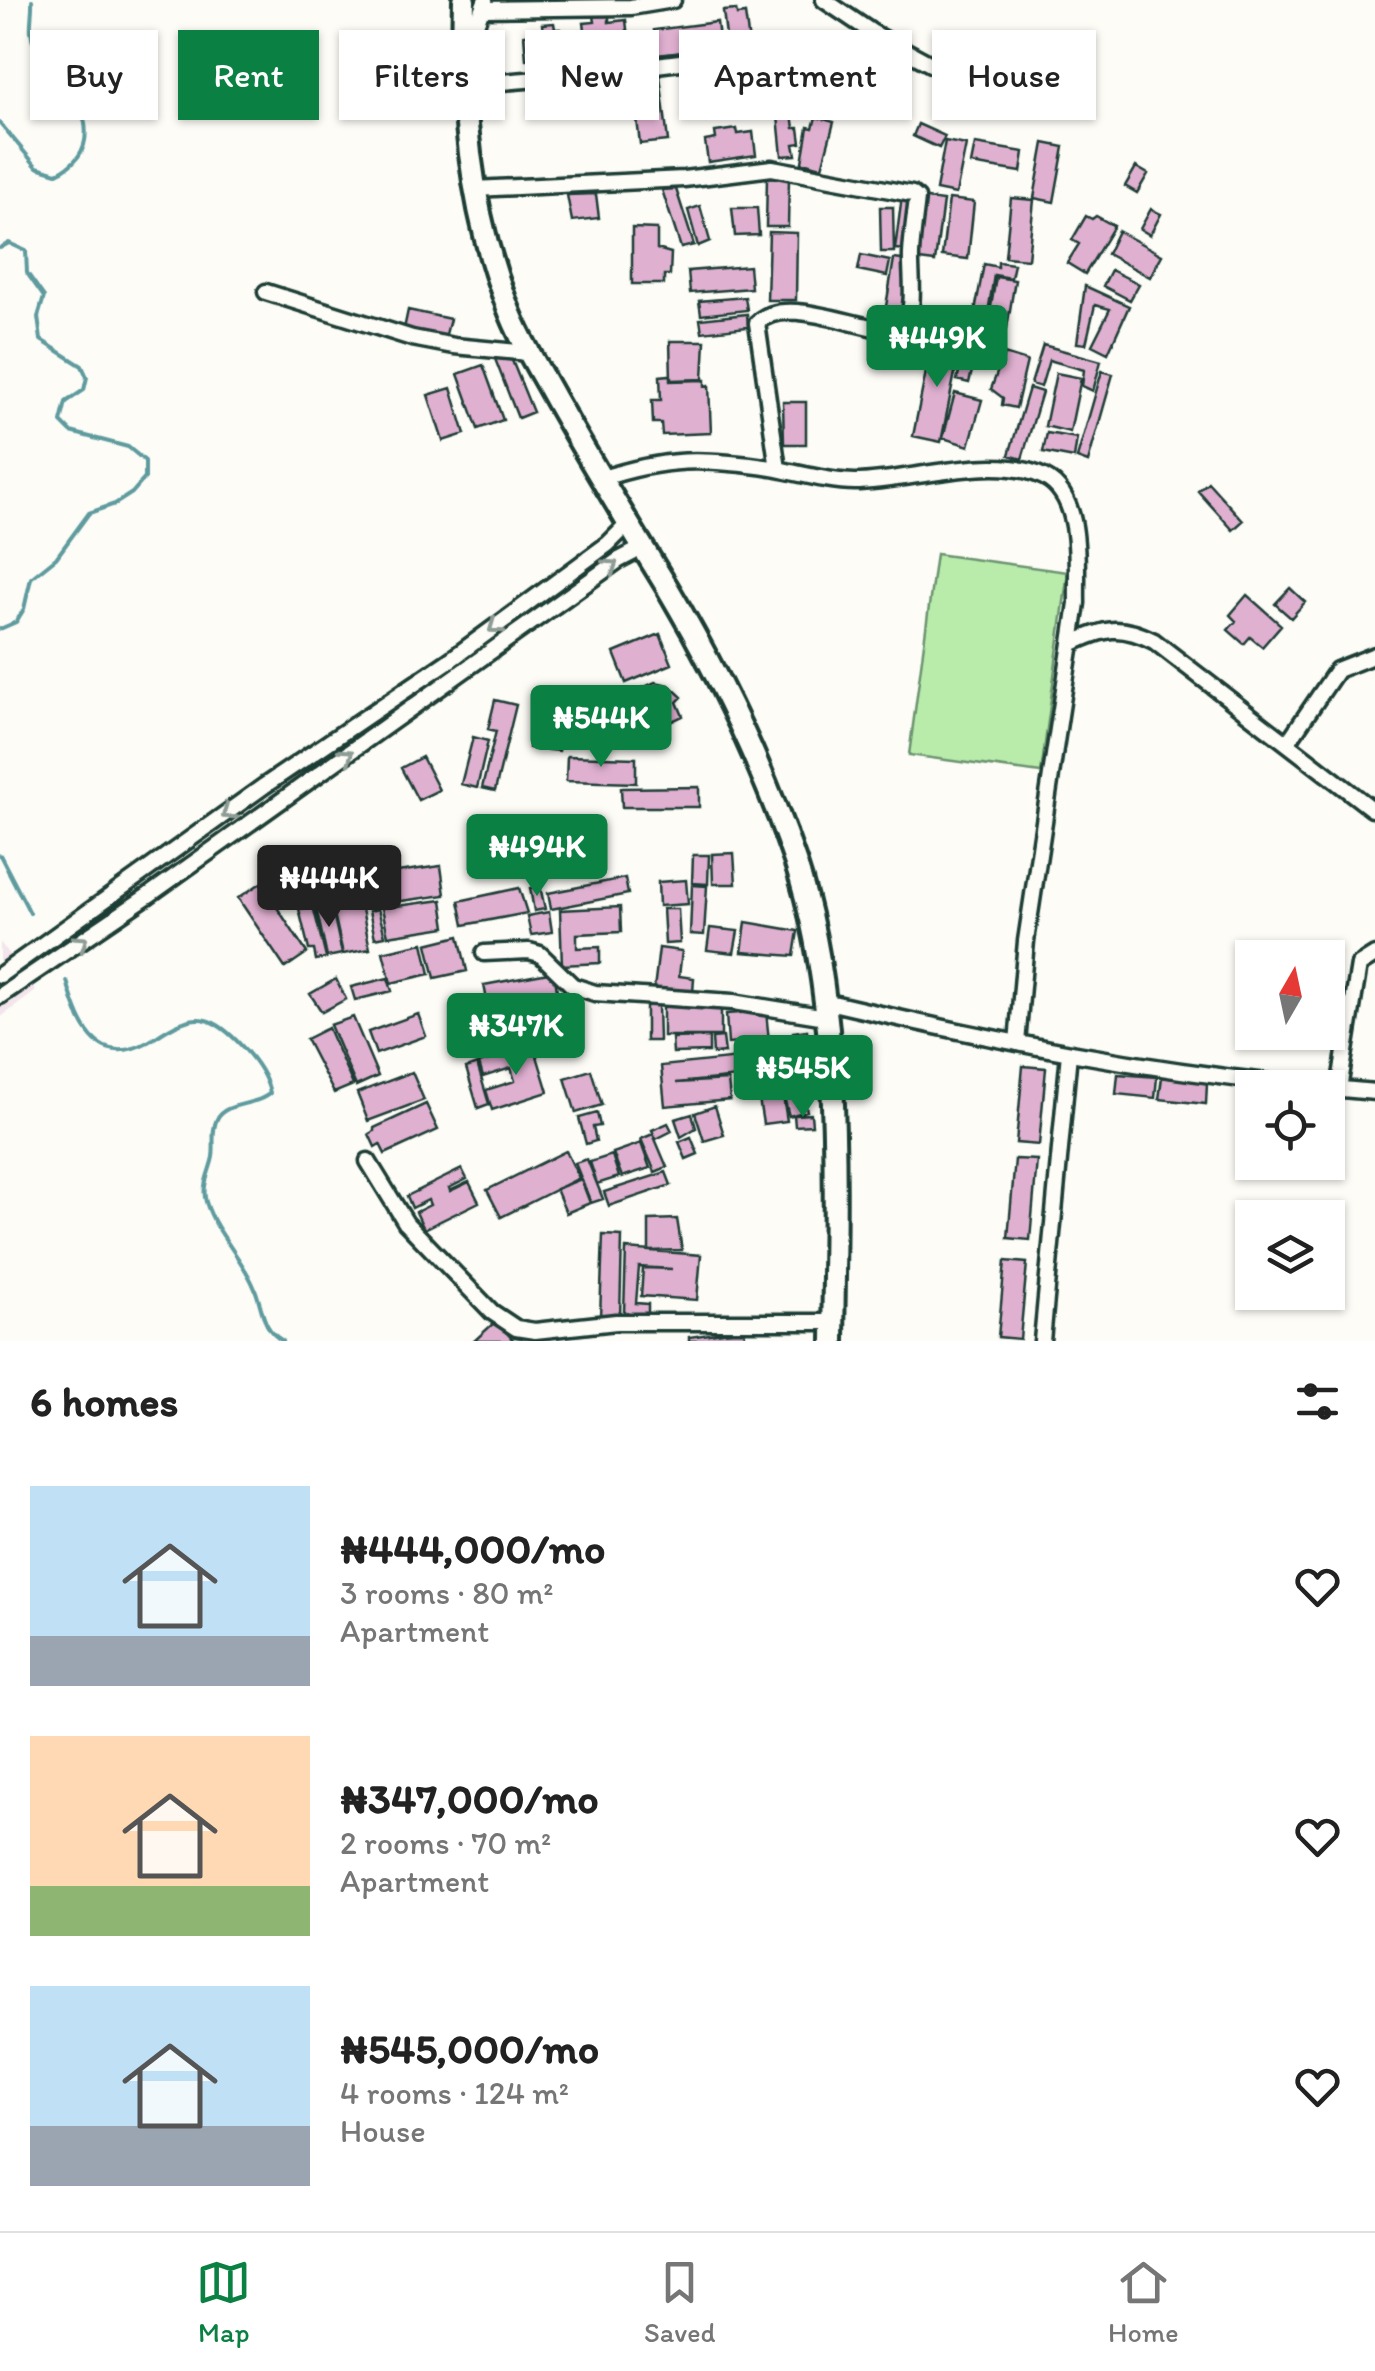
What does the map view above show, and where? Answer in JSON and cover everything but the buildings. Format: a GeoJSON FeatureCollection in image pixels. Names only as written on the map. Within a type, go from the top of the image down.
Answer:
{"type":"FeatureCollection","features":[{"type":"Feature","properties":{"kind":"main road"},"geometry":{"type":"LineString","coordinates":[[468,30],[478,3]]}},
{"type":"Feature","properties":{"kind":"main road"},"geometry":{"type":"LineString","coordinates":[[467,120],[474,189],[507,306],[529,353],[668,590],[733,714],[772,801],[811,911],[825,1009],[834,1194],[833,1331]]}},
{"type":"Feature","properties":{"kind":"street"},"geometry":{"type":"LineString","coordinates":[[478,3],[631,8],[673,0]]}},
{"type":"Feature","properties":{"kind":"street"},"geometry":{"type":"LineString","coordinates":[[824,0],[932,65]]}},
{"type":"Feature","properties":{"kind":"street"},"geometry":{"type":"LineString","coordinates":[[505,81],[679,62]]}},
{"type":"Feature","properties":{"kind":"street"},"geometry":{"type":"LineString","coordinates":[[474,189],[684,179],[772,168],[918,198],[910,309],[908,323],[900,331],[872,330],[783,311],[766,314],[757,323],[778,470]]}},
{"type":"Feature","properties":{"kind":"street"},"geometry":{"type":"LineString","coordinates":[[266,292],[412,338],[529,353]]}},
{"type":"Feature","properties":{"kind":"street"},"geometry":{"type":"LineString","coordinates":[[600,479],[645,464],[678,460],[848,482],[883,482],[938,471],[980,468],[1044,476],[1063,493],[1076,554],[1077,604],[1026,941],[1017,1043]]}},
{"type":"Feature","properties":{"kind":"street"},"geometry":{"type":"LineString","coordinates":[[0,976],[264,786],[450,660],[608,544],[627,525]]}},
{"type":"Feature","properties":{"kind":"street"},"geometry":{"type":"LineString","coordinates":[[0,996],[180,874],[619,560],[642,548]]}},
{"type":"Feature","properties":{"kind":"street"},"geometry":{"type":"LineString","coordinates":[[1071,644],[1098,631],[1133,630],[1154,641],[1372,809]]}},
{"type":"Feature","properties":{"kind":"street"},"geometry":{"type":"LineString","coordinates":[[1288,742],[1337,670],[1375,655]]}},
{"type":"Feature","properties":{"kind":"street"},"geometry":{"type":"LineString","coordinates":[[484,952],[540,954],[574,986],[595,993],[825,1009],[1235,1080]]}},
{"type":"Feature","properties":{"kind":"street"},"geometry":{"type":"LineString","coordinates":[[1335,1070],[1359,966],[1375,955]]}},
{"type":"Feature","properties":{"kind":"street"},"geometry":{"type":"LineString","coordinates":[[1042,1341],[1069,1053]]}},
{"type":"Feature","properties":{"kind":"street"},"geometry":{"type":"LineString","coordinates":[[1345,1089],[1375,1092]]}},
{"type":"Feature","properties":{"kind":"street"},"geometry":{"type":"LineString","coordinates":[[368,1162],[406,1223],[492,1312],[532,1335],[616,1322],[833,1331]]}},
{"type":"Feature","properties":{"kind":"shaded area"},"geometry":{"type":"Polygon","coordinates":[[[0,942],[36,991],[0,1018],[0,942]]]}},
{"type":"Feature","properties":{"kind":"green space"},"geometry":{"type":"Polygon","coordinates":[[[936,554],[1068,572],[1041,773],[909,755],[936,554]]]}},
{"type":"Feature","properties":{"kind":"waterway"},"geometry":{"type":"LineString","coordinates":[[0,123],[37,167],[57,173],[70,165],[84,144],[86,132],[80,107],[35,46],[32,0]]}},
{"type":"Feature","properties":{"kind":"waterway"},"geometry":{"type":"LineString","coordinates":[[0,248],[9,243],[26,251],[27,273],[44,297],[38,317],[41,340],[82,366],[87,377],[84,390],[66,402],[61,422],[71,432],[128,447],[145,461],[145,478],[115,504],[89,513],[56,558],[31,578],[24,609],[16,622],[0,629]]}},
{"type":"Feature","properties":{"kind":"waterway"},"geometry":{"type":"LineString","coordinates":[[0,855],[30,913]]}},
{"type":"Feature","properties":{"kind":"waterway"},"geometry":{"type":"LineString","coordinates":[[67,981],[83,1025],[102,1046],[130,1049],[171,1027],[203,1019],[228,1033],[261,1072],[270,1093],[226,1110],[217,1119],[205,1196],[216,1225],[250,1278],[267,1325],[283,1341]]}}]}
